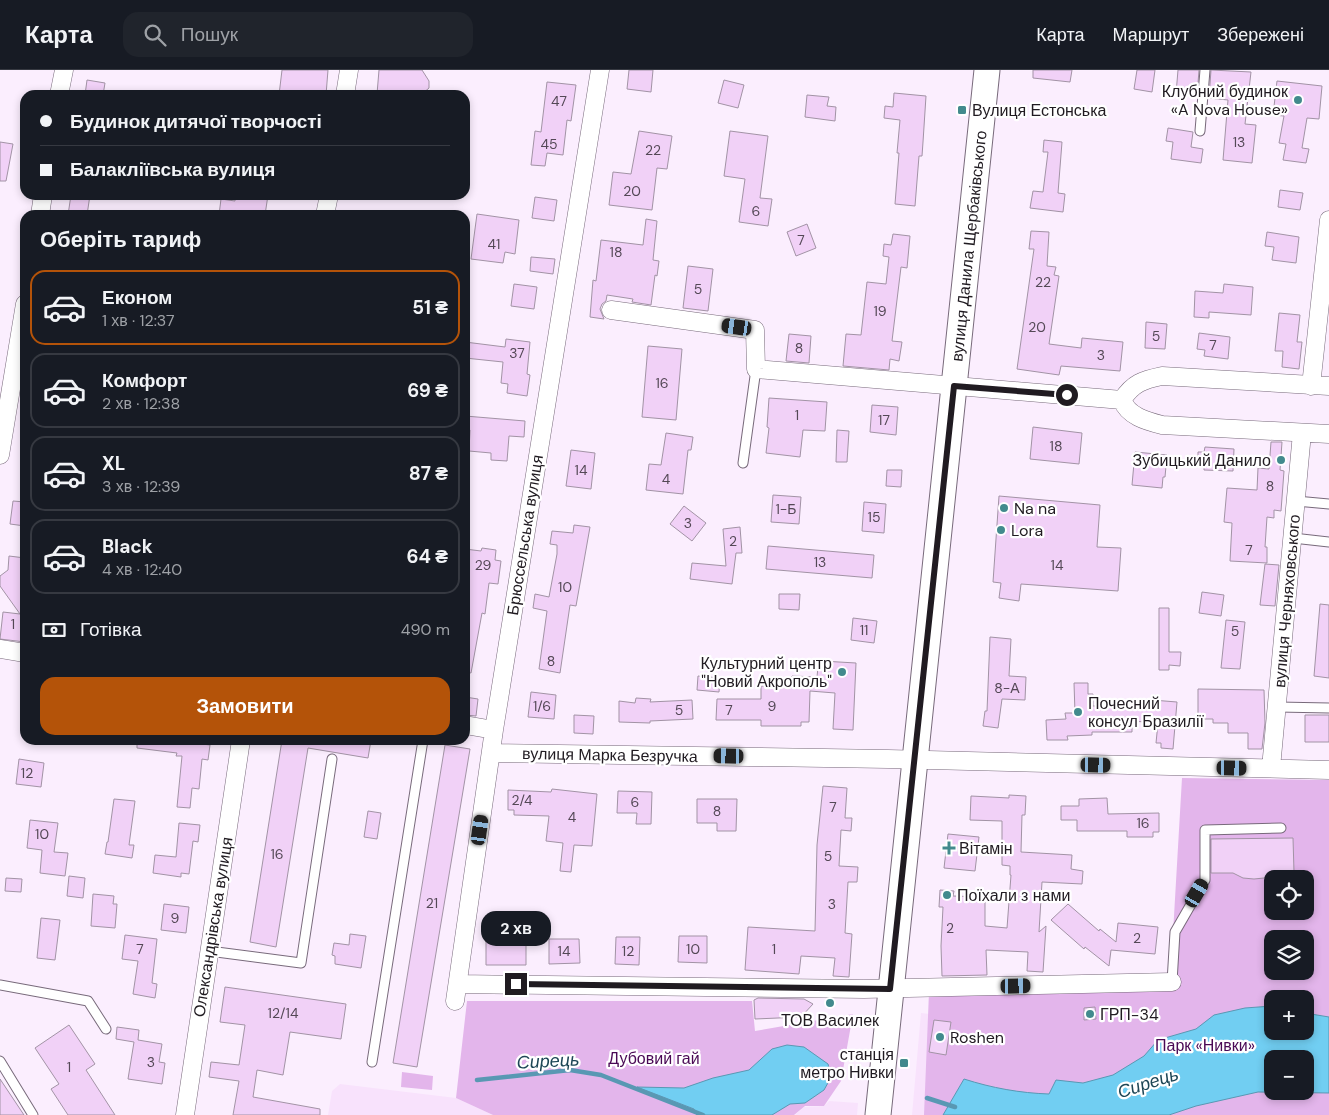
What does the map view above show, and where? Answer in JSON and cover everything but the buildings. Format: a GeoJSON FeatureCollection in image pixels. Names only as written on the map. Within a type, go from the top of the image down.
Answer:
{"type":"FeatureCollection","features":[{"type":"Feature","properties":{"kind":"main road","name":"вулиця Данила Щербаківського"},"geometry":{"type":"LineString","coordinates":[[877,1113],[986,70]]}},
{"type":"Feature","properties":{"kind":"street"},"geometry":{"type":"LineString","coordinates":[[61,90],[64,70]]}},
{"type":"Feature","properties":{"kind":"street"},"geometry":{"type":"LineString","coordinates":[[346,90],[349,70]]}},
{"type":"Feature","properties":{"kind":"street","name":"Брюссельська вулиця"},"geometry":{"type":"LineString","coordinates":[[455,1001],[494,730],[600,70]]}},
{"type":"Feature","properties":{"kind":"street"},"geometry":{"type":"LineString","coordinates":[[1311,386],[1322,321],[1329,220]]}},
{"type":"Feature","properties":{"kind":"street"},"geometry":{"type":"LineString","coordinates":[[611,310],[755,330],[756,369],[1122,400]]}},
{"type":"Feature","properties":{"kind":"street"},"geometry":{"type":"LineString","coordinates":[[0,455],[20,334]]}},
{"type":"Feature","properties":{"kind":"street"},"geometry":{"type":"LineString","coordinates":[[1122,400],[1128,390],[1143,380],[1162,376],[1329,386]]}},
{"type":"Feature","properties":{"kind":"street"},"geometry":{"type":"LineString","coordinates":[[1122,400],[1125,408],[1142,420],[1162,425],[1329,434]]}},
{"type":"Feature","properties":{"kind":"street","name":"вулиця Черняховського"},"geometry":{"type":"LineString","coordinates":[[1271,768],[1302,433]]}},
{"type":"Feature","properties":{"kind":"street"},"geometry":{"type":"LineString","coordinates":[[0,649],[20,652]]}},
{"type":"Feature","properties":{"kind":"street"},"geometry":{"type":"LineString","coordinates":[[470,726],[494,730]]}},
{"type":"Feature","properties":{"kind":"street","name":"Олександрівська вулиця"},"geometry":{"type":"LineString","coordinates":[[185,1115],[240,745]]}},
{"type":"Feature","properties":{"kind":"street","name":"вулиця Марка Безручка"},"geometry":{"type":"LineString","coordinates":[[491,753],[1329,770]]}},
{"type":"Feature","properties":{"kind":"street"},"geometry":{"type":"LineString","coordinates":[[458,984],[890,989],[1172,982]]}},
{"type":"Feature","properties":{"kind":"lane"},"geometry":{"type":"LineString","coordinates":[[1200,130],[1205,70]]}},
{"type":"Feature","properties":{"kind":"lane"},"geometry":{"type":"LineString","coordinates":[[743,463],[756,369]]}},
{"type":"Feature","properties":{"kind":"lane"},"geometry":{"type":"LineString","coordinates":[[1296,501],[1329,504]]}},
{"type":"Feature","properties":{"kind":"lane"},"geometry":{"type":"LineString","coordinates":[[1293,538],[1329,542]]}},
{"type":"Feature","properties":{"kind":"lane"},"geometry":{"type":"LineString","coordinates":[[1278,707],[1329,708]]}},
{"type":"Feature","properties":{"kind":"lane"},"geometry":{"type":"LineString","coordinates":[[372,1062],[422,745]]}},
{"type":"Feature","properties":{"kind":"lane"},"geometry":{"type":"LineString","coordinates":[[209,951],[301,963],[332,759]]}},
{"type":"Feature","properties":{"kind":"lane"},"geometry":{"type":"LineString","coordinates":[[1172,982],[1175,932],[1205,880],[1205,830],[1281,828]]}},
{"type":"Feature","properties":{"kind":"lane"},"geometry":{"type":"LineString","coordinates":[[0,985],[88,1001],[106,1029]]}},
{"type":"Feature","properties":{"kind":"lane"},"geometry":{"type":"LineString","coordinates":[[0,1061],[34,1115]]}},
{"type":"Feature","properties":{"kind":"shaded area"},"geometry":{"type":"Polygon","coordinates":[[[921,1013],[947,1016],[928,1115],[912,1115],[921,1013]]]}},
{"type":"Feature","properties":{"kind":"shaded area"},"geometry":{"type":"Polygon","coordinates":[[[340,1084],[456,1098],[493,1115],[328,1115],[332,1091],[340,1084]]]}},
{"type":"Feature","properties":{"kind":"shaded area"},"geometry":{"type":"Polygon","coordinates":[[[829,1101],[858,1103],[857,1115],[795,1115],[804,1107],[824,1106],[829,1101]]]}},
{"type":"Feature","properties":{"kind":"green space","name":"Парк «Нивки»"},"geometry":{"type":"Polygon","coordinates":[[[1182,778],[1329,780],[1329,1115],[924,1115],[929,992],[1170,985],[1182,778]]]}},
{"type":"Feature","properties":{"kind":"green space","name":"Дубовий гай"},"geometry":{"type":"Polygon","coordinates":[[[467,1001],[752,1001],[755,1031],[853,1014],[841,1081],[824,1106],[805,1106],[794,1115],[493,1115],[456,1098],[467,1001]]]}},
{"type":"Feature","properties":{"kind":"green space"},"geometry":{"type":"Polygon","coordinates":[[[402,1072],[433,1076],[432,1090],[401,1087],[402,1072]]]}},
{"type":"Feature","properties":{"kind":"water"},"geometry":{"type":"Polygon","coordinates":[[[1264,1007],[1264,1040],[1314,1040],[1314,1014],[1329,1017],[1329,1093],[1314,1093],[1314,1050],[1264,1050],[1264,1092],[1196,1106],[1169,1115],[943,1115],[964,1079],[1006,1089],[1049,1094],[1056,1080],[1083,1083],[1113,1075],[1144,1056],[1158,1040],[1196,1029],[1214,1015],[1245,1008],[1264,1007]]]}},
{"type":"Feature","properties":{"kind":"water"},"geometry":{"type":"Polygon","coordinates":[[[787,1045],[804,1047],[828,1064],[830,1071],[829,1081],[824,1090],[805,1103],[790,1104],[772,1115],[697,1115],[694,1109],[637,1087],[684,1088],[713,1078],[749,1070],[772,1049],[787,1045]]]}},
{"type":"Feature","properties":{"kind":"waterway","name":"Сирець"},"geometry":{"type":"LineString","coordinates":[[477,1080],[570,1070],[601,1075],[703,1115]]}},
{"type":"Feature","properties":{"kind":"waterway","name":"Сирець"},"geometry":{"type":"LineString","coordinates":[[927,1098],[955,1107]]}},
{"type":"Feature","properties":{"kind":"place","name":"Клубний будинок «A Nova House»"},"geometry":{"type":"Point","coordinates":[1298,100]}},
{"type":"Feature","properties":{"kind":"place","name":"Вулиця Естонська"},"geometry":{"type":"Point","coordinates":[962,110]}},
{"type":"Feature","properties":{"kind":"place","name":"Зубицький Данило"},"geometry":{"type":"Point","coordinates":[1281,460]}},
{"type":"Feature","properties":{"kind":"place","name":"Na na"},"geometry":{"type":"Point","coordinates":[1004,508]}},
{"type":"Feature","properties":{"kind":"place","name":"Lora"},"geometry":{"type":"Point","coordinates":[1001,530]}},
{"type":"Feature","properties":{"kind":"place","name":"Культурний центр \"Новий Акрополь\""},"geometry":{"type":"Point","coordinates":[842,672]}},
{"type":"Feature","properties":{"kind":"place","name":"Почесний консул Бразилії"},"geometry":{"type":"Point","coordinates":[1078,712]}},
{"type":"Feature","properties":{"kind":"place","name":"Вітамін"},"geometry":{"type":"Point","coordinates":[949,848]}},
{"type":"Feature","properties":{"kind":"place","name":"Поїхали з нами"},"geometry":{"type":"Point","coordinates":[947,895]}},
{"type":"Feature","properties":{"kind":"place","name":"ТОВ Василек"},"geometry":{"type":"Point","coordinates":[830,1003]}},
{"type":"Feature","properties":{"kind":"place","name":"ГРП-34"},"geometry":{"type":"Point","coordinates":[1090,1014]}},
{"type":"Feature","properties":{"kind":"place","name":"Roshen"},"geometry":{"type":"Point","coordinates":[940,1037]}},
{"type":"Feature","properties":{"kind":"place","name":"станція метро Нивки"},"geometry":{"type":"Point","coordinates":[904,1063]}},
{"type":"Feature","properties":{"kind":"route"},"geometry":{"type":"LineString","coordinates":[[516,984],[890,989],[954,386],[1067,395]]}}]}
